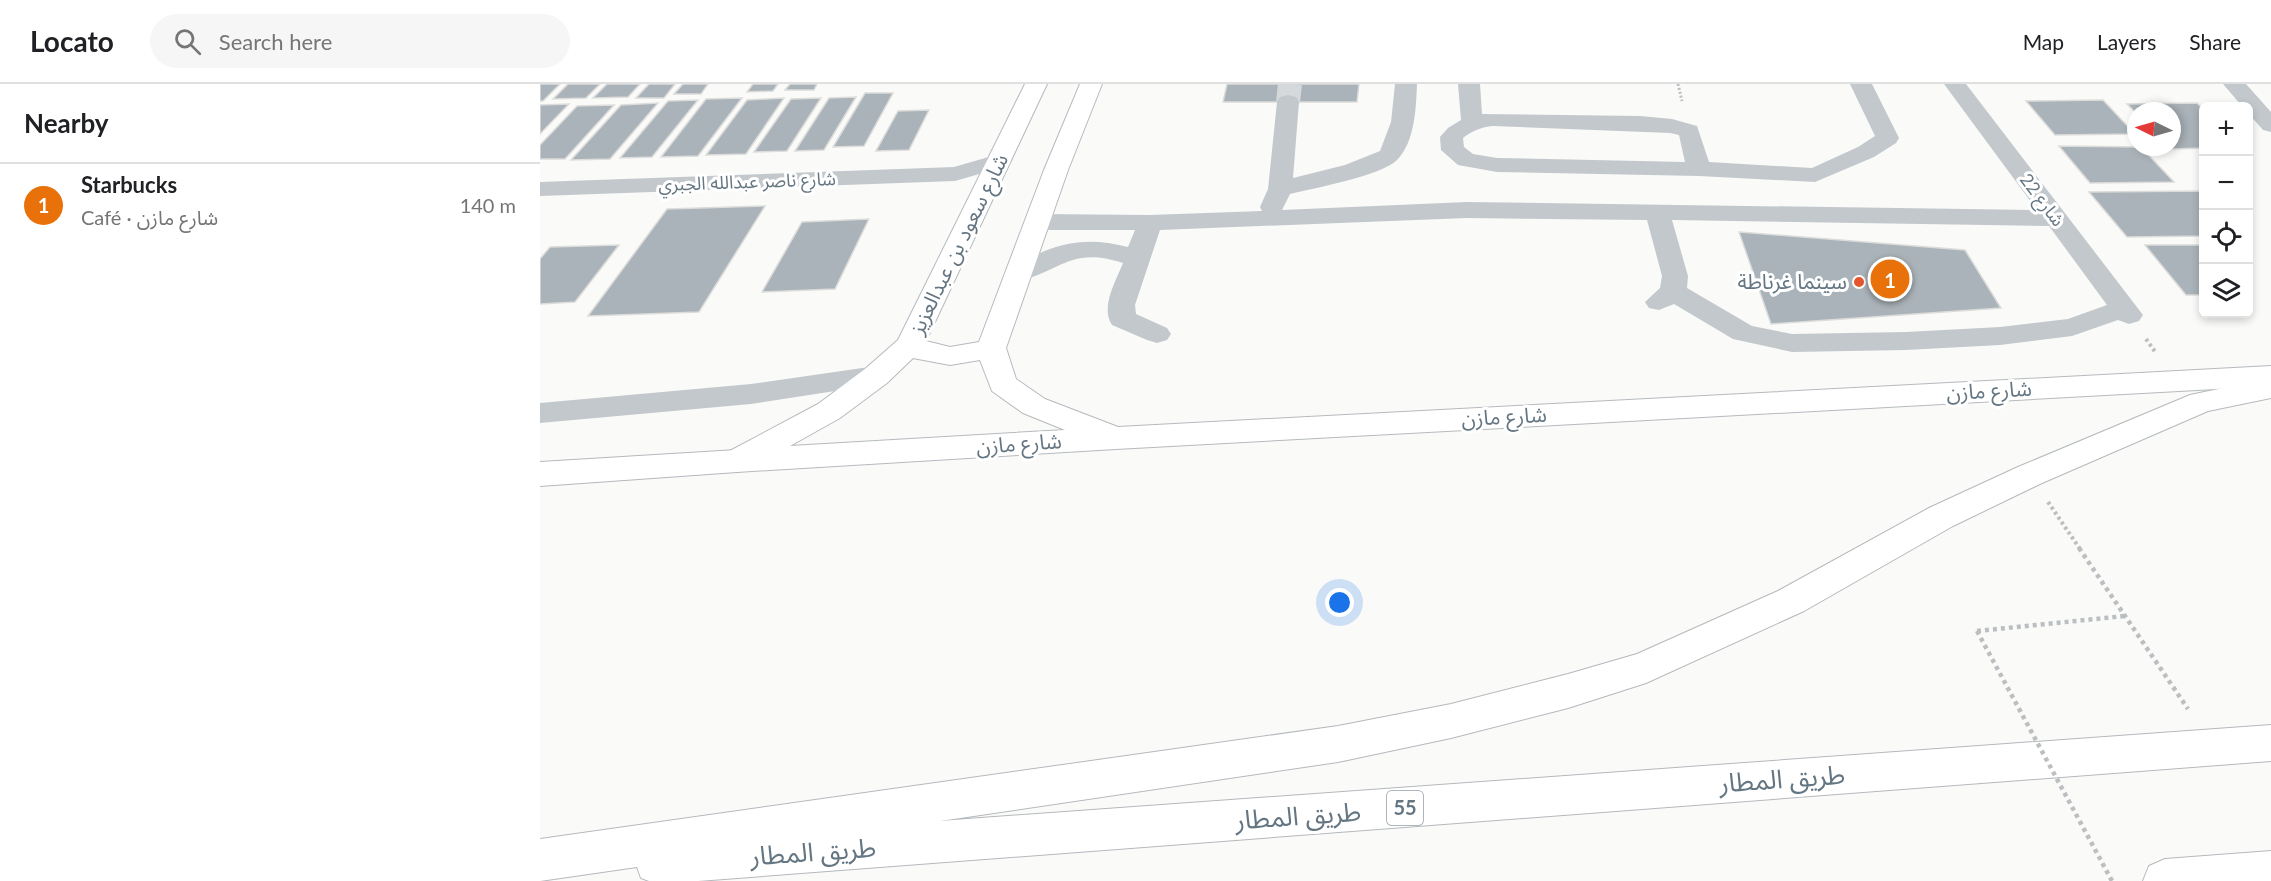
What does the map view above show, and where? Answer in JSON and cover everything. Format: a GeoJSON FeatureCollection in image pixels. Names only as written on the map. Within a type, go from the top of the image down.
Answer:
{"type":"FeatureCollection","features":[{"type":"Feature","properties":{"kind":"main road","name":"شارع سعود بن عبدالعزيز"},"geometry":{"type":"LineString","coordinates":[[737,461],[829,411],[876,376],[910,345],[1036,84]]}},
{"type":"Feature","properties":{"kind":"main road"},"geometry":{"type":"LineString","coordinates":[[1086,95],[991,348],[1003,384],[1034,406],[1116,438]]}},
{"type":"Feature","properties":{"kind":"main road"},"geometry":{"type":"LineString","coordinates":[[910,345],[924,353],[945,357],[968,355],[991,348]]}},
{"type":"Feature","properties":{"kind":"main road","name":"شارع مازن"},"geometry":{"type":"LineString","coordinates":[[540,474],[1116,438],[2271,376]]}},
{"type":"Feature","properties":{"kind":"main road"},"geometry":{"type":"LineString","coordinates":[[540,860],[1338,744],[1451,721],[1568,691],[1646,667],[1717,636],[1860,564],[1941,517],[2030,475],[2201,402],[2271,388]]}},
{"type":"Feature","properties":{"kind":"main road","name":"طريق المطار"},"geometry":{"type":"LineString","coordinates":[[540,872],[2271,743]]}},
{"type":"Feature","properties":{"kind":"main road"},"geometry":{"type":"LineString","coordinates":[[2165,881],[2271,872]]}},
{"type":"Feature","properties":{"kind":"street"},"geometry":{"type":"LineString","coordinates":[[1086,95],[1102,84]]}},
{"type":"Feature","properties":{"kind":"street"},"geometry":{"type":"LineString","coordinates":[[1280,189],[1371,164],[1388,156],[1398,141],[1406,84]]}},
{"type":"Feature","properties":{"kind":"street"},"geometry":{"type":"LineString","coordinates":[[1469,84],[1472,122]]}},
{"type":"Feature","properties":{"kind":"street"},"geometry":{"type":"LineString","coordinates":[[1699,169],[1689,131],[1672,126],[1493,119],[1472,122],[1461,127],[1451,137],[1453,150],[1466,160],[1497,165],[1699,169],[1815,175],[1866,152],[1888,138],[1861,84]]}},
{"type":"Feature","properties":{"kind":"street","name":"شارع 22"},"geometry":{"type":"LineString","coordinates":[[1657,211],[1675,276],[1666,296],[1743,333],[1792,343],[1906,341],[2001,336],[2072,327],[2126,311],[1955,84]]}},
{"type":"Feature","properties":{"kind":"street"},"geometry":{"type":"LineString","coordinates":[[2234,84],[2271,125]]}},
{"type":"Feature","properties":{"kind":"street"},"geometry":{"type":"LineString","coordinates":[[1266,219],[1280,189],[1288,102]]}},
{"type":"Feature","properties":{"kind":"street","name":"شارع ناصر عبدالله الجبري"},"geometry":{"type":"LineString","coordinates":[[540,189],[955,174],[999,161]]}},
{"type":"Feature","properties":{"kind":"street","name":"شارع ناصر عبدالله الجبري"},"geometry":{"type":"LineString","coordinates":[[955,174],[986,187]]}},
{"type":"Feature","properties":{"kind":"street"},"geometry":{"type":"LineString","coordinates":[[1815,175],[1831,213]]}},
{"type":"Feature","properties":{"kind":"street"},"geometry":{"type":"LineString","coordinates":[[1037,222],[1150,223],[1467,210],[1831,213],[2055,218]]}},
{"type":"Feature","properties":{"kind":"street"},"geometry":{"type":"LineString","coordinates":[[1150,223],[1121,305],[1122,319],[1157,334]]}},
{"type":"Feature","properties":{"kind":"street"},"geometry":{"type":"LineString","coordinates":[[1017,274],[1059,252],[1085,247],[1112,249],[1138,259]]}},
{"type":"Feature","properties":{"kind":"street"},"geometry":{"type":"LineString","coordinates":[[540,413],[727,397],[876,376]]}},
{"type":"Feature","properties":{"kind":"path"},"geometry":{"type":"LineString","coordinates":[[2030,475],[2214,747]]}},
{"type":"Feature","properties":{"kind":"path"},"geometry":{"type":"LineString","coordinates":[[2112,881],[1977,631],[2125,616]]}},
{"type":"Feature","properties":{"kind":"building"},"geometry":{"type":"Polygon","coordinates":[[[540,84],[560,84],[543,101],[540,101],[540,84]]]}},
{"type":"Feature","properties":{"kind":"building"},"geometry":{"type":"Polygon","coordinates":[[[568,84],[600,84],[586,98],[553,99],[568,84]]]}},
{"type":"Feature","properties":{"kind":"building"},"geometry":{"type":"Polygon","coordinates":[[[607,84],[640,84],[628,97],[593,98],[607,84]]]}},
{"type":"Feature","properties":{"kind":"building"},"geometry":{"type":"Polygon","coordinates":[[[649,84],[675,84],[664,98],[636,98],[649,84]]]}},
{"type":"Feature","properties":{"kind":"building"},"geometry":{"type":"Polygon","coordinates":[[[683,84],[708,84],[701,94],[674,94],[683,84]]]}},
{"type":"Feature","properties":{"kind":"building"},"geometry":{"type":"Polygon","coordinates":[[[753,84],[778,84],[773,91],[747,92],[753,84]]]}},
{"type":"Feature","properties":{"kind":"building"},"geometry":{"type":"Polygon","coordinates":[[[790,84],[817,84],[814,90],[785,90],[790,84]]]}},
{"type":"Feature","properties":{"kind":"building"},"geometry":{"type":"Polygon","coordinates":[[[1227,84],[1359,84],[1357,102],[1223,102],[1227,84]]]}},
{"type":"Feature","properties":{"kind":"building"},"geometry":{"type":"Polygon","coordinates":[[[865,93],[893,93],[864,146],[833,147],[865,93]]]}},
{"type":"Feature","properties":{"kind":"building"},"geometry":{"type":"Polygon","coordinates":[[[856,97],[824,150],[795,151],[829,98],[856,97]]]}},
{"type":"Feature","properties":{"kind":"building"},"geometry":{"type":"Polygon","coordinates":[[[742,98],[698,156],[661,157],[706,99],[742,98]]]}},
{"type":"Feature","properties":{"kind":"building"},"geometry":{"type":"Polygon","coordinates":[[[784,98],[746,154],[706,155],[747,100],[784,98]]]}},
{"type":"Feature","properties":{"kind":"building"},"geometry":{"type":"Polygon","coordinates":[[[821,98],[787,151],[754,152],[791,99],[821,98]]]}},
{"type":"Feature","properties":{"kind":"building"},"geometry":{"type":"Polygon","coordinates":[[[698,100],[652,157],[620,158],[668,101],[698,100]]]}},
{"type":"Feature","properties":{"kind":"building"},"geometry":{"type":"Polygon","coordinates":[[[2103,100],[2127,126],[2127,134],[2055,135],[2026,101],[2103,100]]]}},
{"type":"Feature","properties":{"kind":"building"},"geometry":{"type":"Polygon","coordinates":[[[658,103],[610,159],[571,160],[621,105],[658,103]]]}},
{"type":"Feature","properties":{"kind":"building"},"geometry":{"type":"Polygon","coordinates":[[[2181,103],[2199,105],[2199,148],[2181,149],[2181,103]]]}},
{"type":"Feature","properties":{"kind":"building"},"geometry":{"type":"Polygon","coordinates":[[[569,104],[540,134],[540,105],[569,104]]]}},
{"type":"Feature","properties":{"kind":"building"},"geometry":{"type":"Polygon","coordinates":[[[614,105],[565,159],[540,159],[540,145],[577,106],[614,105]]]}},
{"type":"Feature","properties":{"kind":"building"},"geometry":{"type":"Polygon","coordinates":[[[929,110],[909,150],[876,151],[898,111],[929,110]]]}},
{"type":"Feature","properties":{"kind":"building"},"geometry":{"type":"Polygon","coordinates":[[[2059,146],[2127,147],[2127,156],[2149,156],[2174,182],[2090,183],[2059,146]]]}},
{"type":"Feature","properties":{"kind":"building"},"geometry":{"type":"Polygon","coordinates":[[[2199,191],[2199,236],[2127,237],[2089,192],[2199,191]]]}},
{"type":"Feature","properties":{"kind":"building"},"geometry":{"type":"Polygon","coordinates":[[[765,206],[699,312],[588,316],[667,209],[765,206]]]}},
{"type":"Feature","properties":{"kind":"building"},"geometry":{"type":"Polygon","coordinates":[[[869,219],[835,289],[762,292],[802,222],[869,219]]]}},
{"type":"Feature","properties":{"kind":"building"},"geometry":{"type":"Polygon","coordinates":[[[1739,232],[1965,250],[2001,308],[1771,324],[1739,232]]]}},
{"type":"Feature","properties":{"kind":"building"},"geometry":{"type":"Polygon","coordinates":[[[619,245],[575,302],[540,304],[540,259],[550,247],[619,245]]]}},
{"type":"Feature","properties":{"kind":"building"},"geometry":{"type":"Polygon","coordinates":[[[2145,245],[2199,245],[2199,295],[2186,295],[2145,245]]]}},
{"type":"Feature","properties":{"kind":"tunnel"},"geometry":{"type":"LineString","coordinates":[[1288,102],[1290,84]]}},
{"type":"Feature","properties":{"kind":"place","name":"Starbucks"},"geometry":{"type":"Point","coordinates":[1890,279]}},
{"type":"Feature","properties":{"kind":"place","name":"سينما غرناطة"},"geometry":{"type":"Point","coordinates":[1859,282]}}]}
